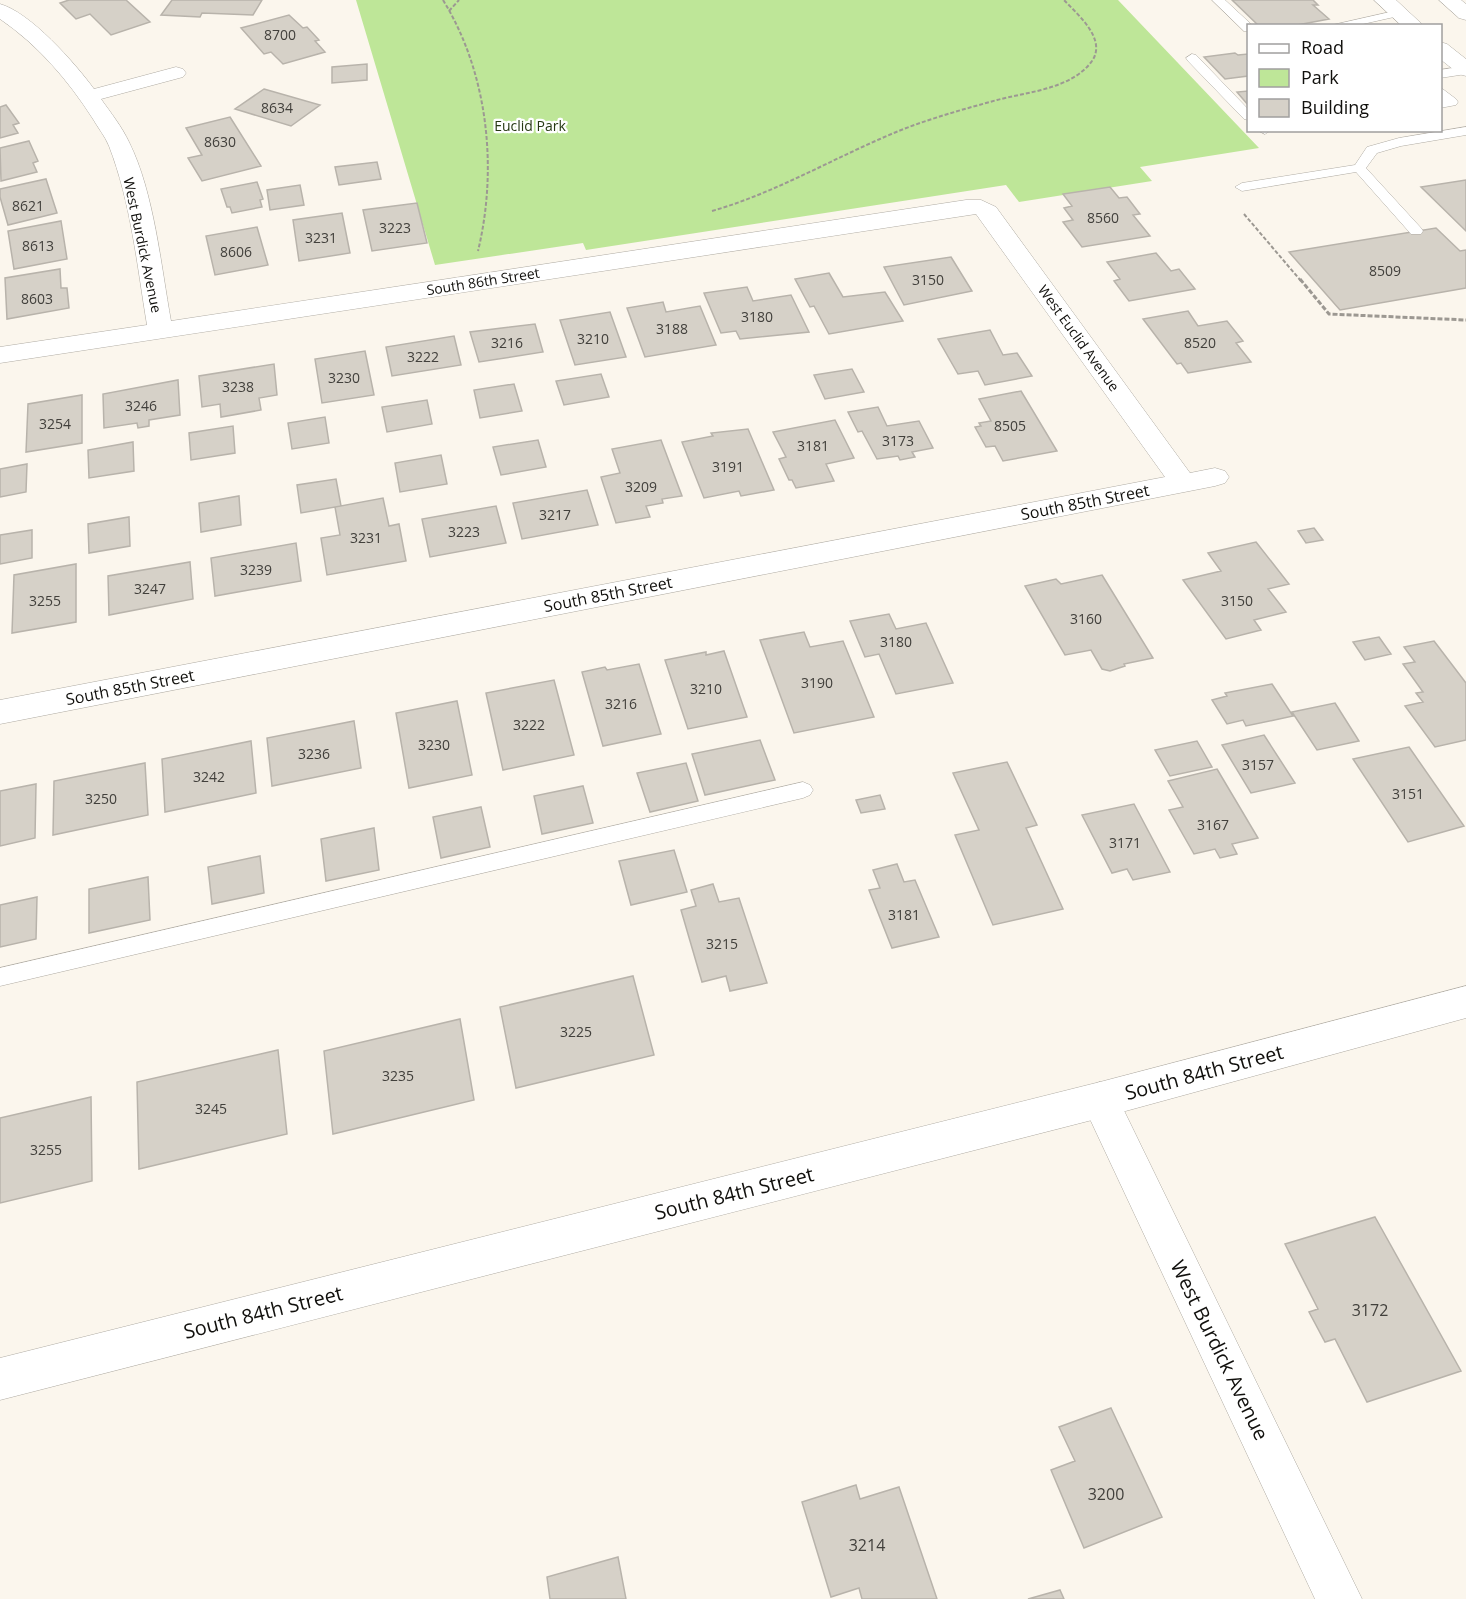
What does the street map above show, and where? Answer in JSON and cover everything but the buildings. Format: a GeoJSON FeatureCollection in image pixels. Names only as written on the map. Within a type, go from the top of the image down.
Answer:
{"type":"FeatureCollection","features":[{"type":"Feature","properties":{"kind":"street"},"geometry":{"type":"LineString","coordinates":[[1449,0],[1466,14]]}},
{"type":"Feature","properties":{"kind":"street"},"geometry":{"type":"LineString","coordinates":[[1392,6],[1412,24]]}},
{"type":"Feature","properties":{"kind":"street","name":"West Burdick Avenue"},"geometry":{"type":"LineString","coordinates":[[0,10],[53,53],[90,96],[119,144],[136,197],[160,330]]}},
{"type":"Feature","properties":{"kind":"street"},"geometry":{"type":"LineString","coordinates":[[1442,50],[1466,70]]}},
{"type":"Feature","properties":{"kind":"street"},"geometry":{"type":"LineString","coordinates":[[90,96],[176,73]]}},
{"type":"Feature","properties":{"kind":"street","name":"South 86th Street"},"geometry":{"type":"LineString","coordinates":[[0,355],[966,207]]}},
{"type":"Feature","properties":{"kind":"street","name":"West Euclid Avenue"},"geometry":{"type":"LineString","coordinates":[[966,207],[981,207],[988,212],[1183,483]]}},
{"type":"Feature","properties":{"kind":"street","name":"South 85th Street"},"geometry":{"type":"LineString","coordinates":[[0,712],[1215,477]]}},
{"type":"Feature","properties":{"kind":"street","name":"South 84th Street"},"geometry":{"type":"LineString","coordinates":[[0,1379],[1100,1100],[1466,1002]]}},
{"type":"Feature","properties":{"kind":"street","name":"West Burdick Avenue"},"geometry":{"type":"LineString","coordinates":[[1100,1100],[1339,1599]]}},
{"type":"Feature","properties":{"kind":"lane"},"geometry":{"type":"LineString","coordinates":[[1218,0],[1247,27]]}},
{"type":"Feature","properties":{"kind":"lane"},"geometry":{"type":"LineString","coordinates":[[1340,24],[1392,6]]}},
{"type":"Feature","properties":{"kind":"lane"},"geometry":{"type":"LineString","coordinates":[[1192,58],[1247,115]]}},
{"type":"Feature","properties":{"kind":"lane"},"geometry":{"type":"LineString","coordinates":[[1442,74],[1466,70]]}},
{"type":"Feature","properties":{"kind":"lane"},"geometry":{"type":"LineString","coordinates":[[1442,94],[1452,102],[1442,104]]}},
{"type":"Feature","properties":{"kind":"lane"},"geometry":{"type":"LineString","coordinates":[[1242,187],[1359,168],[1372,150],[1398,142],[1466,131]]}},
{"type":"Feature","properties":{"kind":"lane"},"geometry":{"type":"LineString","coordinates":[[1359,168],[1416,231]]}},
{"type":"Feature","properties":{"kind":"lane"},"geometry":{"type":"LineString","coordinates":[[0,977],[802,790]]}},
{"type":"Feature","properties":{"kind":"path"},"geometry":{"type":"LineString","coordinates":[[442,0],[462,37],[477,88],[488,142],[488,200],[477,256]]}},
{"type":"Feature","properties":{"kind":"path"},"geometry":{"type":"LineString","coordinates":[[449,11],[459,0]]}},
{"type":"Feature","properties":{"kind":"path"},"geometry":{"type":"LineString","coordinates":[[703,213],[735,206],[905,128],[1069,81],[1083,72],[1094,60],[1097,47],[1094,34],[1064,0]]}},
{"type":"Feature","properties":{"kind":"path"},"geometry":{"type":"LineString","coordinates":[[1242,187],[1224,191],[1329,314],[1466,320]]}},
{"type":"Feature","properties":{"kind":"green space","name":"Euclid Park"},"geometry":{"type":"Polygon","coordinates":[[[356,0],[1118,0],[1259,148],[1140,167],[1152,181],[1019,202],[1006,185],[586,250],[583,243],[435,265],[356,0]]]}}]}
